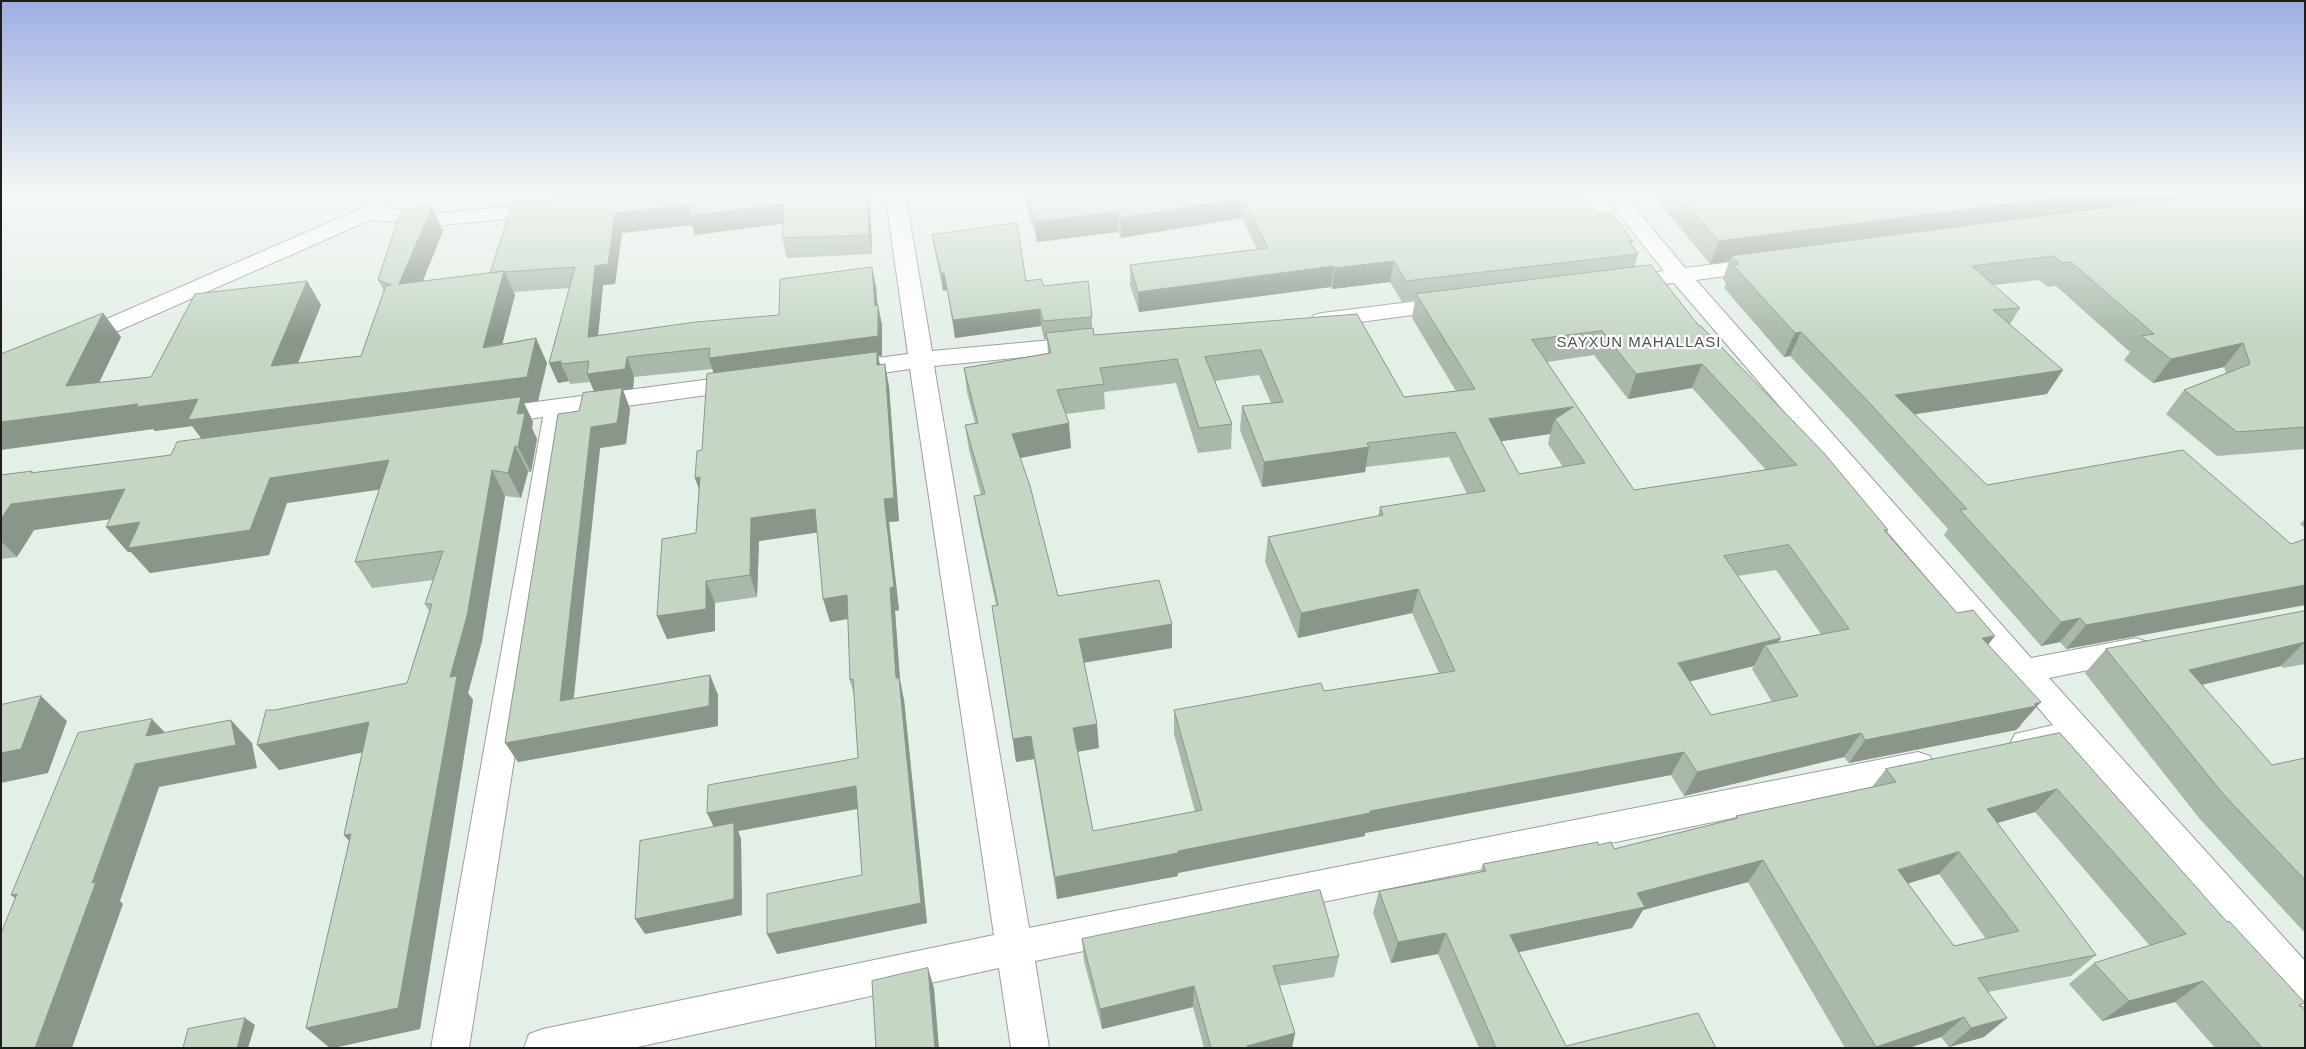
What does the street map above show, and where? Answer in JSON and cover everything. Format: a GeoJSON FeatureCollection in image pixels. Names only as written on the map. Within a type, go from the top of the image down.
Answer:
{"type":"FeatureCollection","features":[{"type":"Feature","properties":{"kind":"street"},"geometry":{"type":"LineString","coordinates":[[56,349],[301,242]]}},
{"type":"Feature","properties":{"kind":"street"},"geometry":{"type":"LineString","coordinates":[[903,242],[1030,1048]]}},
{"type":"Feature","properties":{"kind":"street"},"geometry":{"type":"LineString","coordinates":[[1652,242],[2079,734],[2305,989]]}},
{"type":"Feature","properties":{"kind":"street"},"geometry":{"type":"LineString","coordinates":[[1602,286],[1788,261]]}},
{"type":"Feature","properties":{"kind":"street"},"geometry":{"type":"LineString","coordinates":[[1300,323],[1476,301]]}},
{"type":"Feature","properties":{"kind":"street"},"geometry":{"type":"LineString","coordinates":[[822,373],[921,360],[1105,342]]}},
{"type":"Feature","properties":{"kind":"street"},"geometry":{"type":"LineString","coordinates":[[469,419],[764,380]]}},
{"type":"Feature","properties":{"kind":"street"},"geometry":{"type":"LineString","coordinates":[[450,1048],[557,407]]}},
{"type":"Feature","properties":{"kind":"street"},"geometry":{"type":"LineString","coordinates":[[2024,671],[2160,645]]}},
{"type":"Feature","properties":{"kind":"street"},"geometry":{"type":"LineString","coordinates":[[1991,751],[2079,734]]}},
{"type":"Feature","properties":{"kind":"street"},"geometry":{"type":"LineString","coordinates":[[543,1048],[1013,948],[1952,759]]}},
{"type":"Feature","properties":{"kind":"building"},"geometry":{"type":"Polygon","coordinates":[[[391,242],[417,242],[399,284],[504,271],[483,348],[536,338],[527,377],[188,420],[198,399],[136,407],[138,404],[1,422],[1,354],[103,313],[66,386],[151,377],[195,294],[307,281],[271,366],[361,356],[386,285],[391,285],[378,280],[391,242]]]}},
{"type":"Feature","properties":{"kind":"building"},"geometry":{"type":"Polygon","coordinates":[[[500,242],[611,242],[608,264],[595,266],[588,337],[696,322],[779,315],[780,279],[872,267],[875,306],[878,305],[878,336],[709,358],[710,348],[627,357],[625,369],[587,374],[589,361],[561,364],[561,361],[549,363],[575,267],[490,273],[500,242]]]}},
{"type":"Feature","properties":{"kind":"building"},"geometry":{"type":"Polygon","coordinates":[[[934,242],[1020,242],[1026,281],[1041,279],[1044,286],[1088,281],[1092,317],[1043,321],[1040,309],[953,320],[944,273],[941,273],[934,242]]]}},
{"type":"Feature","properties":{"kind":"building"},"geometry":{"type":"Polygon","coordinates":[[[1265,242],[1630,242],[1638,254],[1406,281],[1394,261],[1335,268],[1334,266],[1138,292],[1130,265],[1268,248],[1265,242]]]}},
{"type":"Feature","properties":{"kind":"building"},"geometry":{"type":"Polygon","coordinates":[[[1841,242],[2305,242],[2305,427],[2237,432],[2184,390],[2250,364],[2243,343],[2171,359],[2141,336],[2154,334],[2071,262],[2062,263],[2054,256],[1972,266],[2020,308],[1993,310],[2063,370],[1895,395],[1987,485],[2183,450],[2291,544],[2305,539],[2305,585],[2086,625],[2080,618],[2061,622],[1960,510],[1967,509],[1801,332],[1795,333],[1733,265],[1739,264],[1732,256],[1841,242]]]}},
{"type":"Feature","properties":{"kind":"building"},"geometry":{"type":"Polygon","coordinates":[[[1651,265],[1699,326],[1824,453],[1888,530],[1884,530],[1957,613],[1973,610],[1995,636],[1982,638],[2041,702],[2034,704],[2036,706],[1865,740],[1861,733],[1697,772],[1684,752],[1370,811],[1370,813],[1055,877],[1031,736],[1013,739],[992,606],[998,605],[974,496],[985,494],[965,425],[978,423],[964,368],[1051,353],[1046,333],[1093,328],[1094,335],[1357,314],[1404,397],[1475,389],[1416,294],[1651,265]],[[1602,331],[1532,340],[1634,490],[1797,465],[1702,364],[1636,374],[1602,331]],[[1261,350],[1205,357],[1232,424],[1199,428],[1177,359],[1100,368],[1104,384],[1057,390],[1069,423],[1012,434],[1030,486],[1058,596],[1159,580],[1172,624],[1079,639],[1097,724],[1073,728],[1093,831],[1202,810],[1174,710],[1321,683],[1324,691],[1455,671],[1418,589],[1301,613],[1268,537],[1383,515],[1380,507],[1485,491],[1455,432],[1367,443],[1369,447],[1264,462],[1242,406],[1283,402],[1261,350]],[[1573,407],[1489,419],[1519,474],[1585,463],[1555,419],[1573,407]],[[1789,545],[1724,556],[1781,638],[1678,663],[1711,715],[1798,696],[1765,645],[1849,629],[1789,545]]]}},
{"type":"Feature","properties":{"kind":"building"},"geometry":{"type":"Polygon","coordinates":[[[877,352],[877,365],[885,364],[894,498],[884,499],[894,587],[890,588],[896,678],[899,678],[921,903],[767,934],[767,894],[862,875],[856,786],[707,813],[708,785],[858,758],[853,679],[850,680],[847,595],[823,599],[815,509],[751,518],[750,575],[706,581],[706,609],[657,616],[662,539],[696,533],[700,477],[695,478],[697,451],[702,450],[707,374],[877,352]]]}},
{"type":"Feature","properties":{"kind":"building"},"geometry":{"type":"Polygon","coordinates":[[[622,388],[617,423],[591,427],[560,701],[710,675],[709,706],[505,743],[558,414],[579,411],[583,393],[622,388]]]}},
{"type":"Feature","properties":{"kind":"building"},"geometry":{"type":"Polygon","coordinates":[[[521,397],[517,414],[525,413],[518,447],[515,446],[508,473],[492,470],[467,616],[450,677],[457,676],[398,1008],[306,1028],[351,834],[344,835],[369,722],[257,745],[266,710],[275,710],[407,683],[432,604],[425,604],[443,551],[355,562],[389,460],[270,478],[250,530],[128,548],[140,522],[106,527],[125,489],[11,504],[1,519],[1,475],[32,471],[31,473],[171,455],[177,442],[521,397]]]}},
{"type":"Feature","properties":{"kind":"building"},"geometry":{"type":"Polygon","coordinates":[[[2305,611],[2305,642],[2189,670],[2272,765],[2305,758],[2305,880],[2224,795],[2106,649],[2305,611]]]}},
{"type":"Feature","properties":{"kind":"building"},"geometry":{"type":"Polygon","coordinates":[[[41,696],[21,749],[1,753],[1,705],[41,696]]]}},
{"type":"Feature","properties":{"kind":"building"},"geometry":{"type":"Polygon","coordinates":[[[152,719],[146,736],[231,720],[236,745],[135,764],[92,883],[96,882],[35,1048],[1,1048],[1,933],[17,894],[11,895],[78,733],[152,719]]]}},
{"type":"Feature","properties":{"kind":"building"},"geometry":{"type":"Polygon","coordinates":[[[2060,733],[2227,922],[2229,921],[2305,1003],[2299,1005],[2305,1011],[2305,1048],[2262,1048],[2203,981],[2129,1001],[2094,963],[2186,934],[2057,789],[1987,809],[2096,955],[1978,978],[2007,1018],[1971,1028],[1964,1017],[1876,1047],[1763,860],[1637,893],[1645,907],[1510,935],[1566,1046],[1698,1013],[1716,1048],[1496,1048],[1446,933],[1398,942],[1379,891],[1486,871],[1483,864],[1598,842],[1598,845],[1611,842],[1614,849],[1738,818],[1736,816],[1896,782],[1886,769],[2060,733]],[[1959,852],[1898,870],[1954,946],[2019,931],[1959,852]]]}},
{"type":"Feature","properties":{"kind":"building"},"geometry":{"type":"Polygon","coordinates":[[[734,823],[734,899],[635,919],[640,841],[734,823]]]}},
{"type":"Feature","properties":{"kind":"building"},"geometry":{"type":"Polygon","coordinates":[[[1320,890],[1339,956],[1273,966],[1295,1033],[1247,1046],[1248,1048],[1211,1048],[1194,986],[1100,1009],[1082,939],[1320,890]]]}},
{"type":"Feature","properties":{"kind":"building"},"geometry":{"type":"Polygon","coordinates":[[[928,968],[935,1048],[876,1048],[872,981],[928,968]]]}},
{"type":"Feature","properties":{"kind":"building"},"geometry":{"type":"Polygon","coordinates":[[[245,1018],[237,1048],[183,1048],[188,1029],[245,1018]]]}},
{"type":"Feature","properties":{"kind":"district","name":"SAYXUN MAHALLASI"},"geometry":{"type":"Point","coordinates":[1639,343]}}]}
